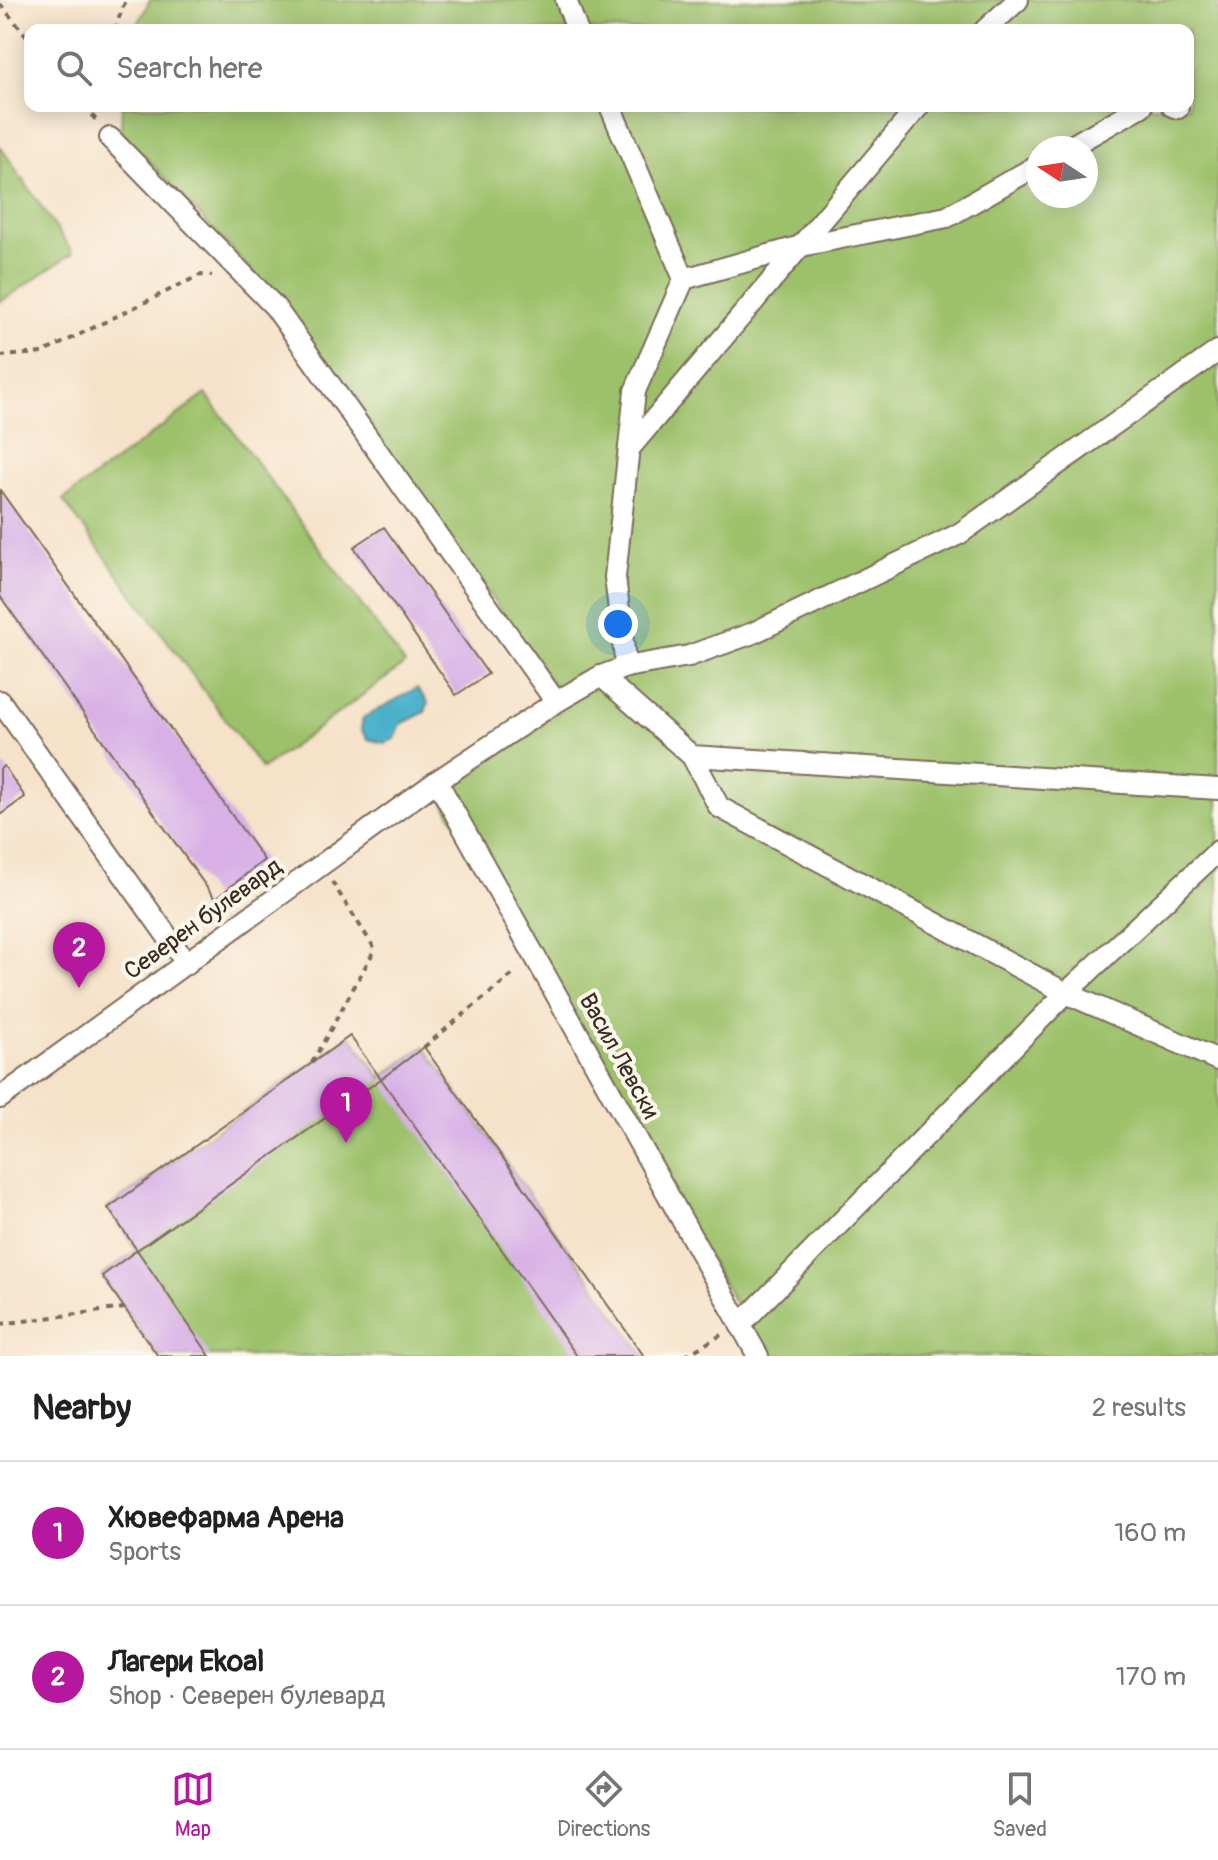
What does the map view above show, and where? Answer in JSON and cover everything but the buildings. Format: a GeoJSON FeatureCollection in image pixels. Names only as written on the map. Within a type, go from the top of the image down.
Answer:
{"type":"FeatureCollection","features":[{"type":"Feature","properties":{"kind":"street"},"geometry":{"type":"LineString","coordinates":[[992,24],[1018,0]]}},
{"type":"Feature","properties":{"kind":"street"},"geometry":{"type":"LineString","coordinates":[[565,1],[575,24]]}},
{"type":"Feature","properties":{"kind":"street"},"geometry":{"type":"LineString","coordinates":[[613,112],[684,279],[635,391],[615,577],[626,667]]}},
{"type":"Feature","properties":{"kind":"street"},"geometry":{"type":"LineString","coordinates":[[629,449],[914,112]]}},
{"type":"Feature","properties":{"kind":"street"},"geometry":{"type":"LineString","coordinates":[[1089,136],[1131,112]]}},
{"type":"Feature","properties":{"kind":"street"},"geometry":{"type":"LineString","coordinates":[[110,138],[275,307],[556,702]]}},
{"type":"Feature","properties":{"kind":"street"},"geometry":{"type":"LineString","coordinates":[[684,279],[801,246],[947,217],[1026,172]]}},
{"type":"Feature","properties":{"kind":"street","name":"Северен булевард"},"geometry":{"type":"LineString","coordinates":[[0,1098],[437,781],[556,702],[601,676],[626,667],[689,656],[753,633],[959,534],[1218,351]]}},
{"type":"Feature","properties":{"kind":"street"},"geometry":{"type":"LineString","coordinates":[[601,676],[692,756],[719,807],[1066,993],[1218,1060]]}},
{"type":"Feature","properties":{"kind":"street"},"geometry":{"type":"LineString","coordinates":[[0,701],[187,964]]}},
{"type":"Feature","properties":{"kind":"street"},"geometry":{"type":"LineString","coordinates":[[692,756],[1218,789]]}},
{"type":"Feature","properties":{"kind":"street","name":"Васил Левски"},"geometry":{"type":"LineString","coordinates":[[437,781],[758,1356]]}},
{"type":"Feature","properties":{"kind":"street"},"geometry":{"type":"LineString","coordinates":[[740,1325],[1066,993],[1218,851]]}},
{"type":"Feature","properties":{"kind":"path"},"geometry":{"type":"LineString","coordinates":[[116,24],[126,0]]}},
{"type":"Feature","properties":{"kind":"path"},"geometry":{"type":"LineString","coordinates":[[0,4],[24,33]]}},
{"type":"Feature","properties":{"kind":"path"},"geometry":{"type":"LineString","coordinates":[[0,356],[42,353],[200,275],[246,278]]}},
{"type":"Feature","properties":{"kind":"path"},"geometry":{"type":"LineString","coordinates":[[312,1063],[375,949],[322,865]]}},
{"type":"Feature","properties":{"kind":"path"},"geometry":{"type":"LineString","coordinates":[[424,1047],[534,957]]}},
{"type":"Feature","properties":{"kind":"path"},"geometry":{"type":"LineString","coordinates":[[0,1324],[124,1308]]}},
{"type":"Feature","properties":{"kind":"path"},"geometry":{"type":"LineString","coordinates":[[685,1356],[740,1325]]}},
{"type":"Feature","properties":{"kind":"green space"},"geometry":{"type":"Polygon","coordinates":[[[150,0],[1218,0],[1218,1356],[765,1356],[438,792],[567,704],[283,304],[121,131],[122,112],[1194,112],[1194,24],[138,24],[150,0]]]}},
{"type":"Feature","properties":{"kind":"green space"},"geometry":{"type":"Polygon","coordinates":[[[0,146],[73,253],[0,302],[0,146]]]}},
{"type":"Feature","properties":{"kind":"green space"},"geometry":{"type":"Polygon","coordinates":[[[206,394],[405,664],[262,769],[63,500],[206,394]]]}},
{"type":"Feature","properties":{"kind":"green space"},"geometry":{"type":"Polygon","coordinates":[[[350,1036],[381,1078],[424,1047],[644,1356],[158,1356],[102,1276],[137,1250],[108,1208],[350,1036]]]}},
{"type":"Feature","properties":{"kind":"water"},"geometry":{"type":"Polygon","coordinates":[[[417,688],[428,703],[425,712],[401,724],[395,739],[385,743],[368,739],[361,729],[363,718],[417,688]]]}},
{"type":"Feature","properties":{"kind":"place","name":"Лагери Ekoal"},"geometry":{"type":"Point","coordinates":[79,988]}},
{"type":"Feature","properties":{"kind":"place","name":"Хювефарма Арена"},"geometry":{"type":"Point","coordinates":[346,1143]}}]}
